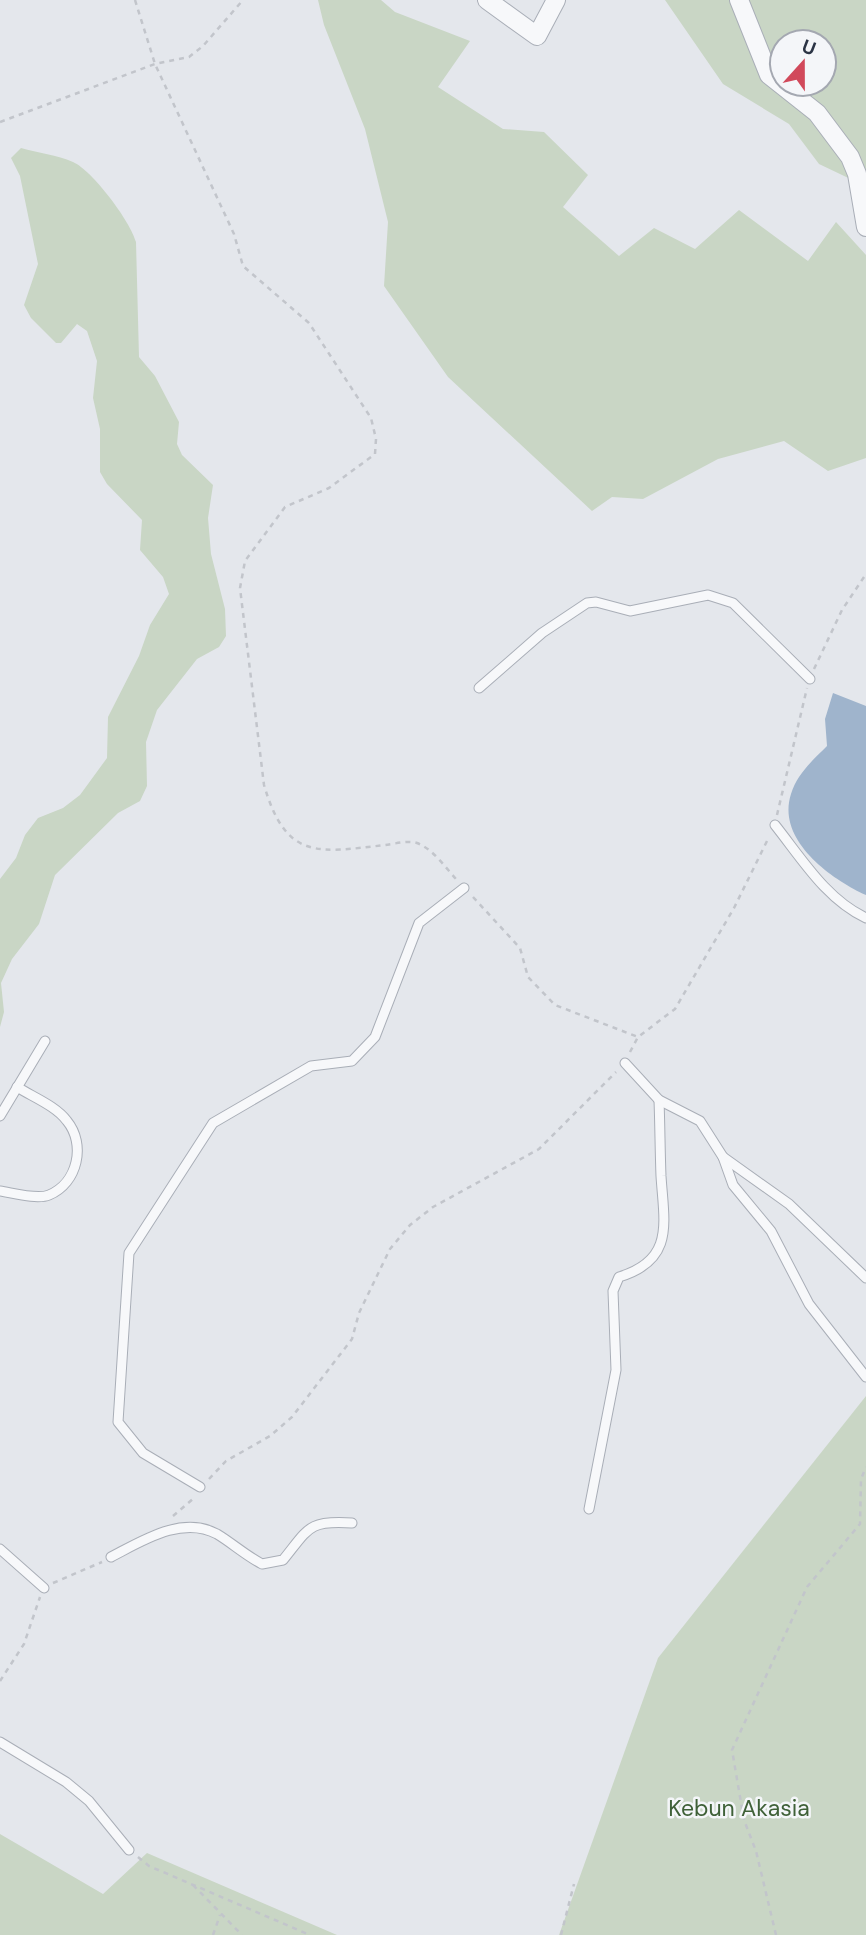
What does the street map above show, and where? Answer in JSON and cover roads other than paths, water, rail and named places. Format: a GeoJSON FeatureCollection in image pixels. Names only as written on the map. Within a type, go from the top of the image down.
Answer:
{"type":"FeatureCollection","features":[{"type":"Feature","properties":{"kind":"street"},"geometry":{"type":"LineString","coordinates":[[488,0],[537,36],[556,0]]}},
{"type":"Feature","properties":{"kind":"street"},"geometry":{"type":"LineString","coordinates":[[739,0],[769,75],[817,113],[850,157],[857,174],[866,227]]}},
{"type":"Feature","properties":{"kind":"lane"},"geometry":{"type":"LineString","coordinates":[[479,688],[542,633],[587,603],[596,602],[630,611],[708,595],[733,603],[810,679]]}},
{"type":"Feature","properties":{"kind":"lane"},"geometry":{"type":"LineString","coordinates":[[775,825],[825,889],[850,910],[866,918]]}},
{"type":"Feature","properties":{"kind":"lane"},"geometry":{"type":"LineString","coordinates":[[200,1487],[143,1453],[118,1422],[129,1253],[213,1123],[311,1066],[352,1061],[375,1037],[419,923],[464,888]]}},
{"type":"Feature","properties":{"kind":"lane"},"geometry":{"type":"LineString","coordinates":[[0,1116],[46,1041]]}},
{"type":"Feature","properties":{"kind":"lane"},"geometry":{"type":"LineString","coordinates":[[625,1063],[659,1100],[700,1121],[723,1157],[733,1185],[771,1231],[809,1304],[866,1377]]}},
{"type":"Feature","properties":{"kind":"lane"},"geometry":{"type":"LineString","coordinates":[[0,1191],[47,1196],[62,1187],[78,1160],[78,1141],[69,1122],[17,1087]]}},
{"type":"Feature","properties":{"kind":"lane"},"geometry":{"type":"LineString","coordinates":[[589,1509],[616,1370],[613,1291],[619,1277],[640,1270],[654,1257],[666,1224],[659,1100]]}},
{"type":"Feature","properties":{"kind":"lane"},"geometry":{"type":"LineString","coordinates":[[723,1157],[789,1204],[866,1278]]}},
{"type":"Feature","properties":{"kind":"lane"},"geometry":{"type":"LineString","coordinates":[[111,1557],[155,1534],[199,1526],[219,1535],[243,1554],[262,1564],[283,1560],[310,1527],[324,1521],[352,1522]]}},
{"type":"Feature","properties":{"kind":"lane"},"geometry":{"type":"LineString","coordinates":[[0,1549],[44,1588]]}},
{"type":"Feature","properties":{"kind":"lane"},"geometry":{"type":"LineString","coordinates":[[0,1742],[66,1782],[89,1801],[129,1850]]}},
{"type":"Feature","properties":{"kind":"water"},"geometry":{"type":"Polygon","coordinates":[[[833,693],[866,706],[866,895],[837,879],[810,856],[791,827],[788,811],[797,780],[827,746],[825,719],[833,693]]]}},
{"type":"Feature","properties":{"kind":"park label","name":"Kebun Akasia"},"geometry":{"type":"Point","coordinates":[739,1808]}}]}
